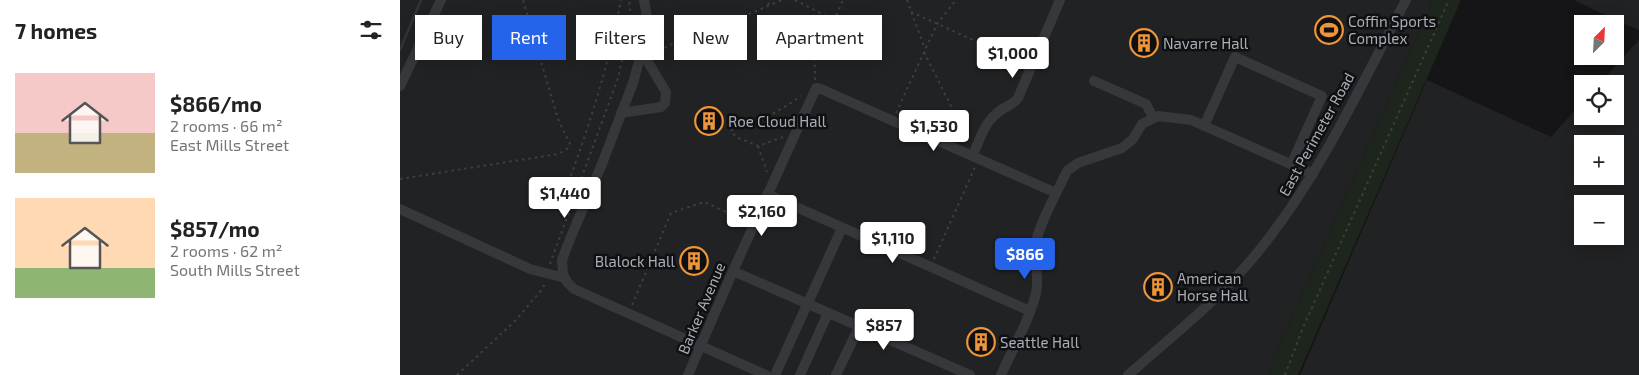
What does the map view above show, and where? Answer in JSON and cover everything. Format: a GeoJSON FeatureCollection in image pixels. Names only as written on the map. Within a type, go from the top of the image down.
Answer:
{"type":"FeatureCollection","features":[{"type":"Feature","properties":{"kind":"street"},"geometry":{"type":"LineString","coordinates":[[400,86],[441,0]]}},
{"type":"Feature","properties":{"kind":"street"},"geometry":{"type":"LineString","coordinates":[[644,0],[646,15]]}},
{"type":"Feature","properties":{"kind":"street"},"geometry":{"type":"LineString","coordinates":[[973,155],[991,118],[1018,98],[1060,0]]}},
{"type":"Feature","properties":{"kind":"street","name":"East Perimeter Road"},"geometry":{"type":"LineString","coordinates":[[1128,375],[1224,289],[1264,245],[1290,210],[1313,174],[1406,0]]}},
{"type":"Feature","properties":{"kind":"street"},"geometry":{"type":"LineString","coordinates":[[1204,126],[1235,57],[1322,96],[1292,164]]}},
{"type":"Feature","properties":{"kind":"street"},"geometry":{"type":"LineString","coordinates":[[641,60],[622,114],[562,260],[562,270],[565,278],[574,288],[766,375]]}},
{"type":"Feature","properties":{"kind":"street"},"geometry":{"type":"LineString","coordinates":[[622,114],[661,107],[665,103],[666,92],[646,60]]}},
{"type":"Feature","properties":{"kind":"street"},"geometry":{"type":"LineString","coordinates":[[1094,81],[1146,104],[1153,117]]}},
{"type":"Feature","properties":{"kind":"street","name":"Barker Avenue"},"geometry":{"type":"LineString","coordinates":[[688,375],[767,194],[816,88],[893,120]]}},
{"type":"Feature","properties":{"kind":"street"},"geometry":{"type":"LineString","coordinates":[[1001,375],[1030,311],[1037,290],[1036,244],[1038,234],[1063,179],[1071,168],[1078,163],[1122,148],[1133,139],[1142,124],[1153,117],[1162,116],[1191,120],[1313,174]]}},
{"type":"Feature","properties":{"kind":"street"},"geometry":{"type":"LineString","coordinates":[[893,120],[1056,193]]}},
{"type":"Feature","properties":{"kind":"street"},"geometry":{"type":"LineString","coordinates":[[767,194],[1030,311]]}},
{"type":"Feature","properties":{"kind":"street"},"geometry":{"type":"LineString","coordinates":[[400,209],[530,270],[565,278]]}},
{"type":"Feature","properties":{"kind":"street"},"geometry":{"type":"LineString","coordinates":[[776,375],[842,228]]}},
{"type":"Feature","properties":{"kind":"street"},"geometry":{"type":"LineString","coordinates":[[733,272],[970,375]]}},
{"type":"Feature","properties":{"kind":"street"},"geometry":{"type":"LineString","coordinates":[[800,375],[828,313]]}},
{"type":"Feature","properties":{"kind":"street"},"geometry":{"type":"LineString","coordinates":[[836,375],[859,326]]}},
{"type":"Feature","properties":{"kind":"path"},"geometry":{"type":"LineString","coordinates":[[400,179],[558,154],[567,149],[570,144],[558,119],[523,0]]}},
{"type":"Feature","properties":{"kind":"path"},"geometry":{"type":"LineString","coordinates":[[564,194],[582,145],[609,55],[621,0]]}},
{"type":"Feature","properties":{"kind":"path"},"geometry":{"type":"LineString","coordinates":[[457,375],[517,319],[544,288],[556,244],[618,78],[631,18],[629,0]]}},
{"type":"Feature","properties":{"kind":"path"},"geometry":{"type":"LineString","coordinates":[[768,5],[770,0]]}},
{"type":"Feature","properties":{"kind":"path"},"geometry":{"type":"LineString","coordinates":[[664,46],[691,34],[735,20],[782,0]]}},
{"type":"Feature","properties":{"kind":"path"},"geometry":{"type":"LineString","coordinates":[[794,0],[824,15]]}},
{"type":"Feature","properties":{"kind":"path"},"geometry":{"type":"LineString","coordinates":[[907,0],[924,51],[973,155],[931,267]]}},
{"type":"Feature","properties":{"kind":"path"},"geometry":{"type":"LineString","coordinates":[[893,120],[937,24],[956,0]]}},
{"type":"Feature","properties":{"kind":"path"},"geometry":{"type":"LineString","coordinates":[[1285,375],[1302,330],[1449,0]]}},
{"type":"Feature","properties":{"kind":"path"},"geometry":{"type":"LineString","coordinates":[[911,12],[980,43],[977,50]]}},
{"type":"Feature","properties":{"kind":"path"},"geometry":{"type":"LineString","coordinates":[[787,136],[758,146],[736,137],[731,130],[755,123],[784,108],[806,93]]}},
{"type":"Feature","properties":{"kind":"path"},"geometry":{"type":"LineString","coordinates":[[758,146],[768,177]]}},
{"type":"Feature","properties":{"kind":"path"},"geometry":{"type":"LineString","coordinates":[[628,313],[671,213],[704,202],[748,222]]}},
{"type":"Feature","properties":{"kind":"path"},"geometry":{"type":"LineString","coordinates":[[905,256],[917,230]]}},
{"type":"Feature","properties":{"kind":"shaded area"},"geometry":{"type":"Polygon","coordinates":[[[400,0],[1433,0],[1274,358],[1269,375],[400,375],[400,0]]]}},
{"type":"Feature","properties":{"kind":"shaded area"},"geometry":{"type":"Polygon","coordinates":[[[1433,0],[1461,0],[1298,375],[1269,375],[1274,358],[1433,0]]]}},
{"type":"Feature","properties":{"kind":"shaded area"},"geometry":{"type":"Polygon","coordinates":[[[1574,0],[1639,0],[1639,30],[1624,24],[1624,15],[1605,15],[1574,0]]]}},
{"type":"Feature","properties":{"kind":"shaded area"},"geometry":{"type":"Polygon","coordinates":[[[1639,40],[1639,375],[1300,375],[1427,80],[1551,137],[1574,111],[1574,125],[1624,125],[1624,75],[1607,75],[1616,65],[1624,65],[1624,56],[1639,40]]]}},
{"type":"Feature","properties":{"kind":"waterway"},"geometry":{"type":"LineString","coordinates":[[400,50],[421,0]]}},
{"type":"Feature","properties":{"kind":"place","name":"Coffin Sports Complex"},"geometry":{"type":"Point","coordinates":[1329,30]}},
{"type":"Feature","properties":{"kind":"place","name":"Navarre Hall"},"geometry":{"type":"Point","coordinates":[1144,43]}},
{"type":"Feature","properties":{"kind":"place","name":"Roe Cloud Hall"},"geometry":{"type":"Point","coordinates":[709,121]}},
{"type":"Feature","properties":{"kind":"place","name":"Blalock Hall"},"geometry":{"type":"Point","coordinates":[694,261]}},
{"type":"Feature","properties":{"kind":"place","name":"American Horse Hall"},"geometry":{"type":"Point","coordinates":[1158,287]}},
{"type":"Feature","properties":{"kind":"place","name":"Seattle Hall"},"geometry":{"type":"Point","coordinates":[981,342]}}]}
